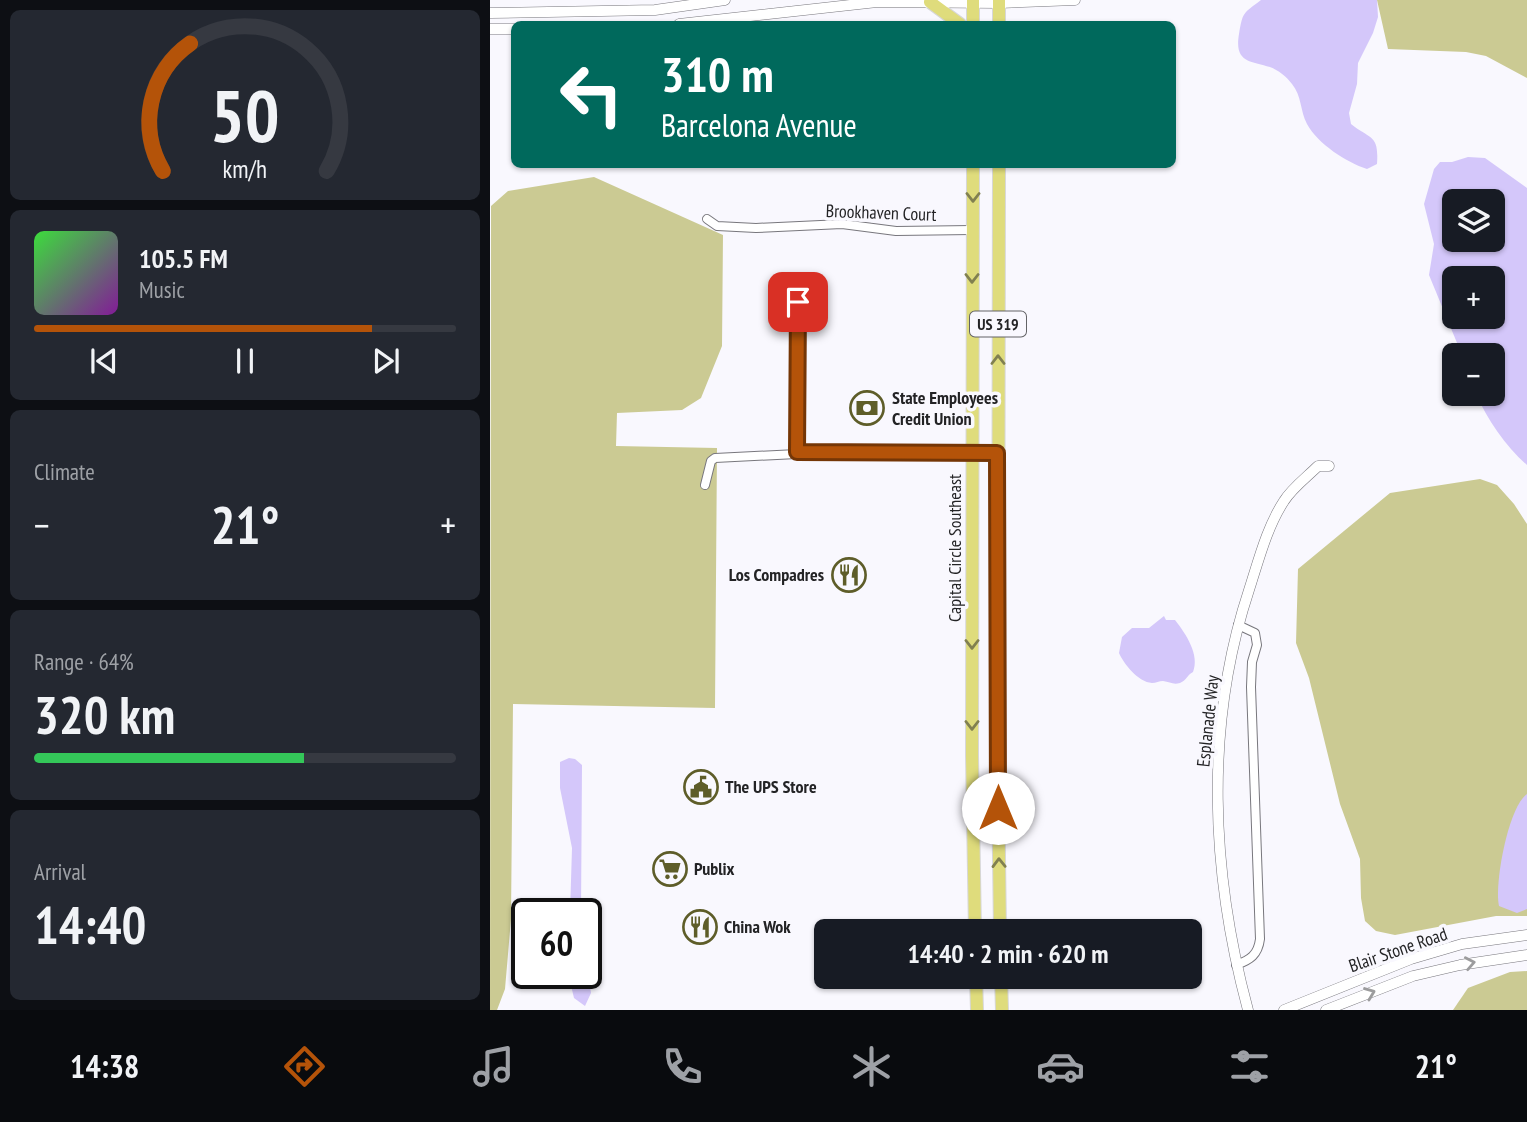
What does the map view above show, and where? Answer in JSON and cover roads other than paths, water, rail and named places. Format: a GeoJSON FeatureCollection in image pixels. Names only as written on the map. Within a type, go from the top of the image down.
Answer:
{"type":"FeatureCollection","features":[{"type":"Feature","properties":{"kind":"main road"},"geometry":{"type":"LineString","coordinates":[[973,1],[973,21]]}},
{"type":"Feature","properties":{"kind":"main road"},"geometry":{"type":"LineString","coordinates":[[930,2],[956,21]]}},
{"type":"Feature","properties":{"kind":"main road"},"geometry":{"type":"LineString","coordinates":[[999,21],[1000,2]]}},
{"type":"Feature","properties":{"kind":"main road","name":"Capital Circle Southeast"},"geometry":{"type":"LineString","coordinates":[[973,168],[972,755],[975,919]]}},
{"type":"Feature","properties":{"kind":"main road","name":"US 319"},"geometry":{"type":"LineString","coordinates":[[999,168],[997,453],[1000,919]]}},
{"type":"Feature","properties":{"kind":"main road"},"geometry":{"type":"LineString","coordinates":[[976,989],[977,1010]]}},
{"type":"Feature","properties":{"kind":"main road"},"geometry":{"type":"LineString","coordinates":[[1001,989],[1002,1010]]}},
{"type":"Feature","properties":{"kind":"street"},"geometry":{"type":"LineString","coordinates":[[490,13],[644,11],[725,0]]}},
{"type":"Feature","properties":{"kind":"street"},"geometry":{"type":"LineString","coordinates":[[706,21],[877,2],[1074,0]]}},
{"type":"Feature","properties":{"kind":"street"},"geometry":{"type":"LineString","coordinates":[[490,29],[511,29]]}},
{"type":"Feature","properties":{"kind":"street","name":"Brookhaven Court"},"geometry":{"type":"LineString","coordinates":[[708,219],[717,226],[756,228],[842,224],[896,231],[972,229]]}},
{"type":"Feature","properties":{"kind":"street"},"geometry":{"type":"LineString","coordinates":[[797,453],[798,302]]}},
{"type":"Feature","properties":{"kind":"street"},"geometry":{"type":"LineString","coordinates":[[705,485],[711,461],[715,458],[797,453],[997,453]]}},
{"type":"Feature","properties":{"kind":"street","name":"Esplanade Way"},"geometry":{"type":"LineString","coordinates":[[1248,1010],[1236,965],[1221,867],[1217,814],[1222,706],[1238,625],[1269,529],[1285,499],[1318,467],[1329,466]]}},
{"type":"Feature","properties":{"kind":"street"},"geometry":{"type":"LineString","coordinates":[[1236,965],[1253,957],[1260,939],[1251,687],[1257,638],[1255,633],[1238,625]]}},
{"type":"Feature","properties":{"kind":"street","name":"Blair Stone Road"},"geometry":{"type":"LineString","coordinates":[[1284,1010],[1411,959],[1462,944],[1527,935]]}},
{"type":"Feature","properties":{"kind":"street","name":"Blair Stone Road"},"geometry":{"type":"LineString","coordinates":[[1326,1010],[1413,976],[1460,965],[1527,955]]}},
{"type":"Feature","properties":{"kind":"place","name":"State Employees Credit Union"},"geometry":{"type":"Point","coordinates":[867,408]}},
{"type":"Feature","properties":{"kind":"place","name":"Los Compadres"},"geometry":{"type":"Point","coordinates":[849,575]}},
{"type":"Feature","properties":{"kind":"place","name":"The UPS Store"},"geometry":{"type":"Point","coordinates":[701,787]}},
{"type":"Feature","properties":{"kind":"place","name":"Publix"},"geometry":{"type":"Point","coordinates":[670,869]}},
{"type":"Feature","properties":{"kind":"place","name":"China Wok"},"geometry":{"type":"Point","coordinates":[700,927]}}]}
